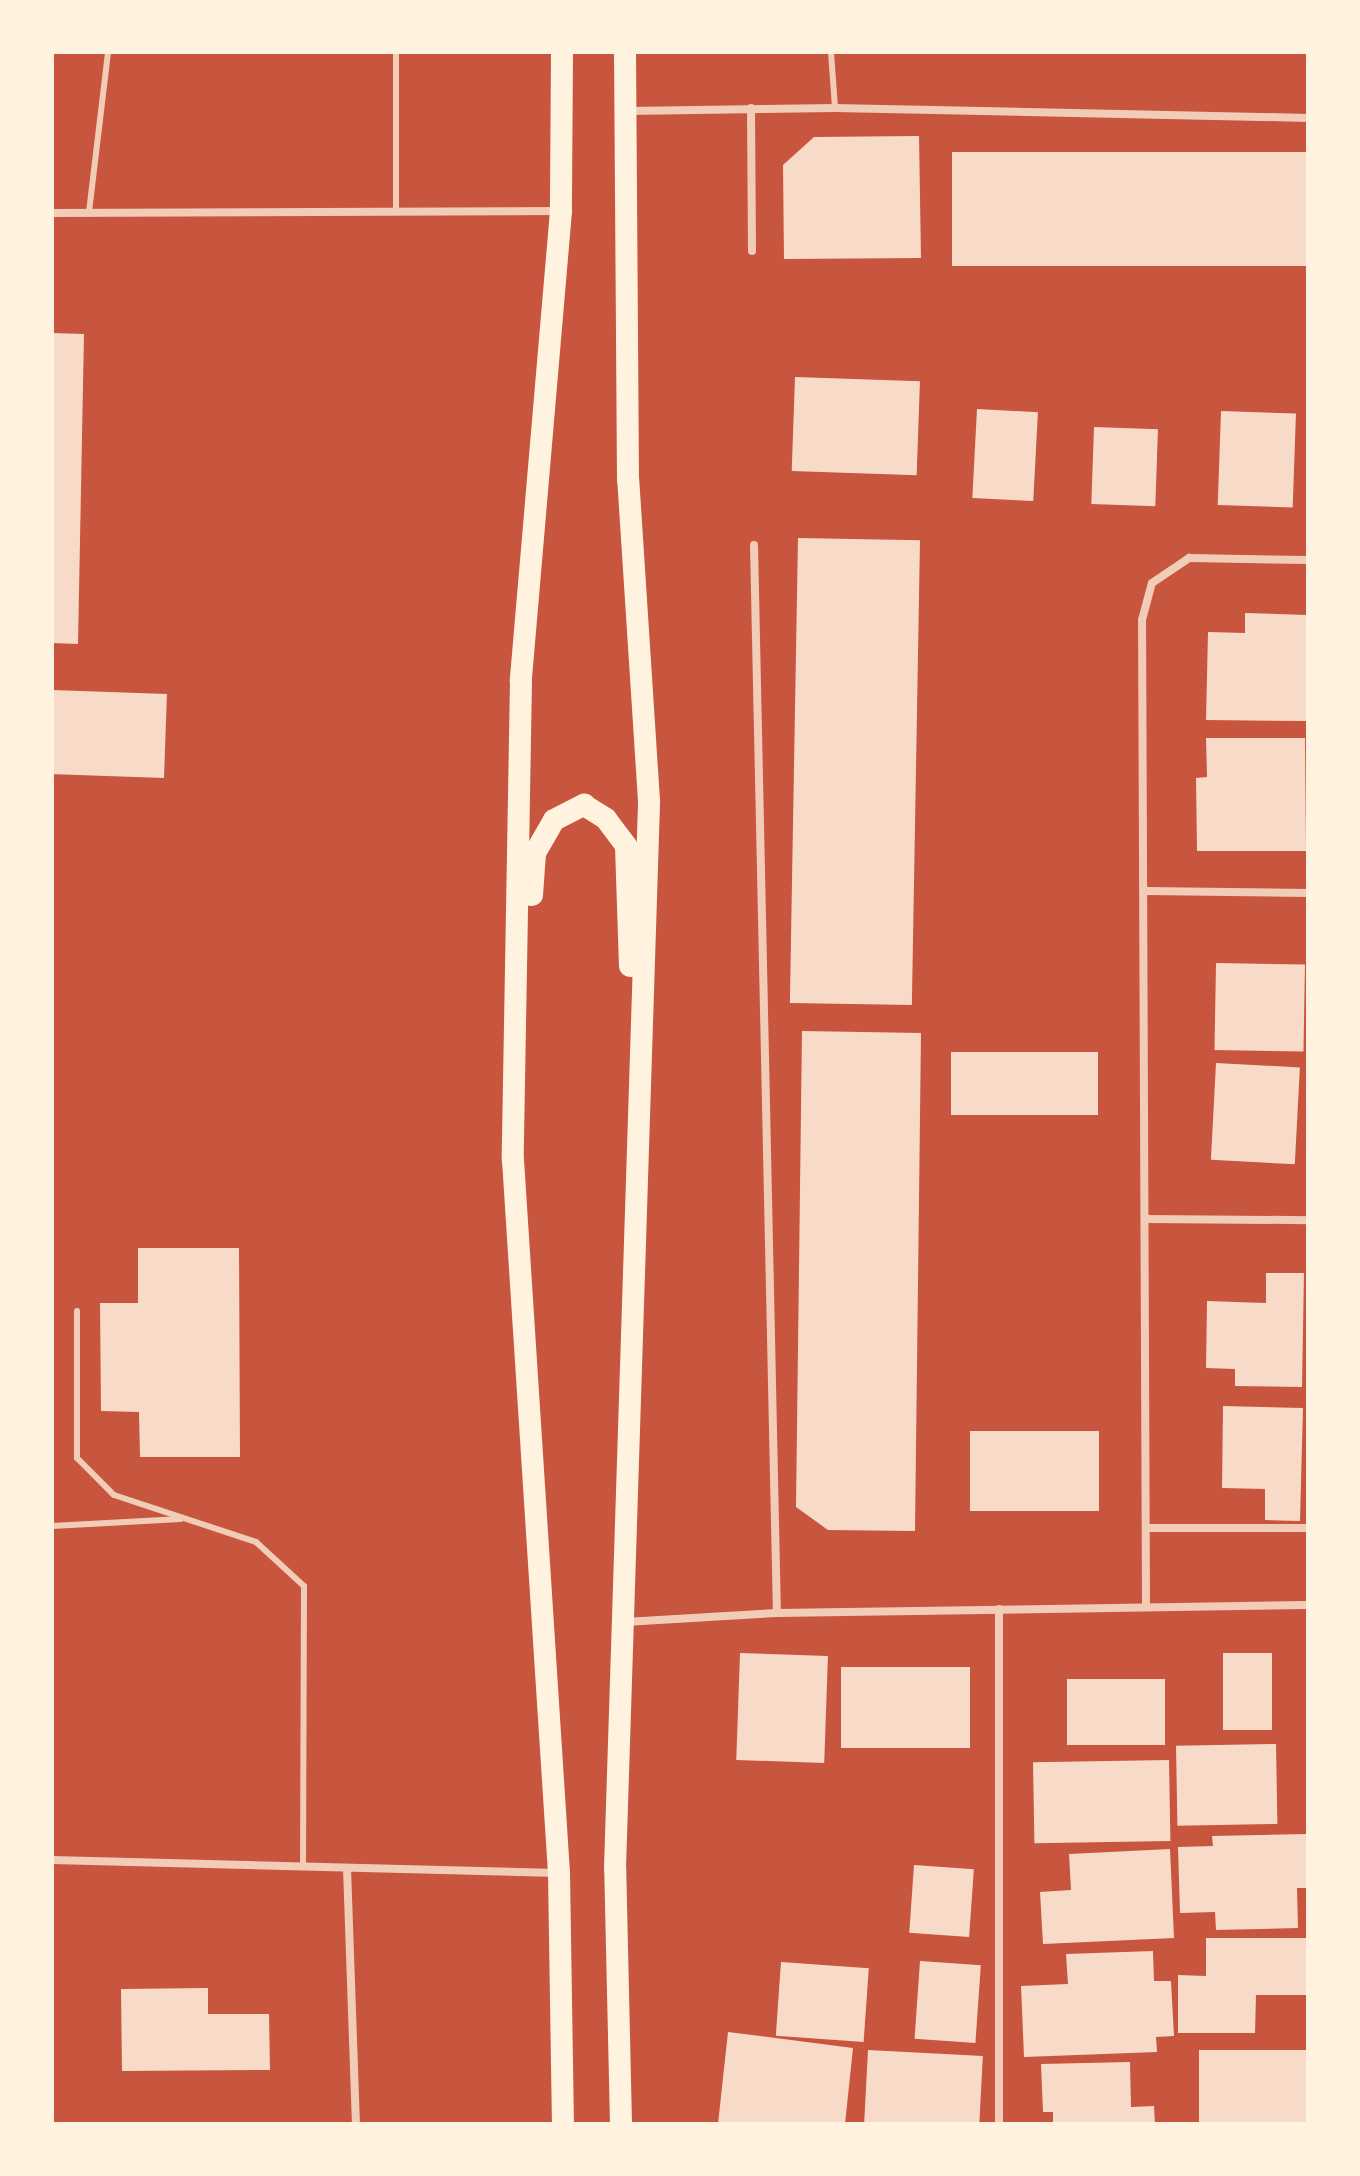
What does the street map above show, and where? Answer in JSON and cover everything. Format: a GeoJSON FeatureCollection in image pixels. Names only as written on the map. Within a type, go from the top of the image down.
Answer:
{"type":"FeatureCollection","features":[{"type":"Feature","properties":{"kind":"highway"},"geometry":{"type":"LineString","coordinates":[[562,52],[561,211],[521,681],[513,1160],[559,1873],[563,2124]]}},
{"type":"Feature","properties":{"kind":"highway"},"geometry":{"type":"LineString","coordinates":[[621,2124],[615,1868],[649,801],[628,480],[625,52]]}},
{"type":"Feature","properties":{"kind":"highway"},"geometry":{"type":"LineString","coordinates":[[513,1160],[535,853],[554,820],[584,805],[606,819],[626,846],[637,1165]]}},
{"type":"Feature","properties":{"kind":"street"},"geometry":{"type":"LineString","coordinates":[[751,108],[752,251]]}},
{"type":"Feature","properties":{"kind":"street"},"geometry":{"type":"LineString","coordinates":[[626,111],[835,108],[1308,118]]}},
{"type":"Feature","properties":{"kind":"street"},"geometry":{"type":"LineString","coordinates":[[52,213],[561,211]]}},
{"type":"Feature","properties":{"kind":"street"},"geometry":{"type":"LineString","coordinates":[[754,545],[777,1613]]}},
{"type":"Feature","properties":{"kind":"street"},"geometry":{"type":"LineString","coordinates":[[1146,1605],[1142,620],[1152,583],[1189,558],[1308,560]]}},
{"type":"Feature","properties":{"kind":"street"},"geometry":{"type":"LineString","coordinates":[[1145,891],[1308,893]]}},
{"type":"Feature","properties":{"kind":"street"},"geometry":{"type":"LineString","coordinates":[[1146,1219],[1308,1220]]}},
{"type":"Feature","properties":{"kind":"street"},"geometry":{"type":"LineString","coordinates":[[1146,1528],[1308,1528]]}},
{"type":"Feature","properties":{"kind":"street"},"geometry":{"type":"LineString","coordinates":[[621,1622],[777,1613],[1146,1605],[1308,1605]]}},
{"type":"Feature","properties":{"kind":"street"},"geometry":{"type":"LineString","coordinates":[[999,1609],[999,2124]]}},
{"type":"Feature","properties":{"kind":"street"},"geometry":{"type":"LineString","coordinates":[[52,1860],[559,1873]]}},
{"type":"Feature","properties":{"kind":"street"},"geometry":{"type":"LineString","coordinates":[[347,1868],[356,2124]]}},
{"type":"Feature","properties":{"kind":"lane"},"geometry":{"type":"LineString","coordinates":[[89,212],[108,52]]}},
{"type":"Feature","properties":{"kind":"lane"},"geometry":{"type":"LineString","coordinates":[[396,52],[396,210]]}},
{"type":"Feature","properties":{"kind":"lane"},"geometry":{"type":"LineString","coordinates":[[831,52],[835,108]]}},
{"type":"Feature","properties":{"kind":"lane"},"geometry":{"type":"LineString","coordinates":[[77,1311],[77,1458],[114,1495],[256,1542],[304,1586],[303,1867]]}},
{"type":"Feature","properties":{"kind":"lane"},"geometry":{"type":"LineString","coordinates":[[52,1526],[184,1519]]}},
{"type":"Feature","properties":{"kind":"building"},"geometry":{"type":"Polygon","coordinates":[[[919,136],[921,258],[784,259],[783,165],[814,137],[919,136]]]}},
{"type":"Feature","properties":{"kind":"building"},"geometry":{"type":"Polygon","coordinates":[[[952,152],[1308,152],[1308,266],[952,266],[952,152]]]}},
{"type":"Feature","properties":{"kind":"building"},"geometry":{"type":"Polygon","coordinates":[[[52,333],[84,334],[78,644],[52,643],[52,333]]]}},
{"type":"Feature","properties":{"kind":"building"},"geometry":{"type":"Polygon","coordinates":[[[795,377],[920,381],[917,475],[792,471],[795,377]]]}},
{"type":"Feature","properties":{"kind":"building"},"geometry":{"type":"Polygon","coordinates":[[[977,409],[1038,412],[1033,501],[972,498],[977,409]]]}},
{"type":"Feature","properties":{"kind":"building"},"geometry":{"type":"Polygon","coordinates":[[[1221,411],[1296,414],[1293,508],[1218,505],[1221,411]]]}},
{"type":"Feature","properties":{"kind":"building"},"geometry":{"type":"Polygon","coordinates":[[[1094,427],[1158,429],[1155,506],[1091,504],[1094,427]]]}},
{"type":"Feature","properties":{"kind":"building"},"geometry":{"type":"Polygon","coordinates":[[[798,538],[920,540],[912,1005],[790,1003],[798,538]]]}},
{"type":"Feature","properties":{"kind":"building"},"geometry":{"type":"Polygon","coordinates":[[[1245,613],[1307,615],[1306,721],[1206,720],[1208,632],[1245,633],[1245,613]]]}},
{"type":"Feature","properties":{"kind":"building"},"geometry":{"type":"Polygon","coordinates":[[[52,690],[167,694],[164,778],[52,774],[52,690]]]}},
{"type":"Feature","properties":{"kind":"building"},"geometry":{"type":"Polygon","coordinates":[[[1206,738],[1305,738],[1306,851],[1197,851],[1196,778],[1207,777],[1206,738]]]}},
{"type":"Feature","properties":{"kind":"building"},"geometry":{"type":"Polygon","coordinates":[[[1216,963],[1305,965],[1303,1052],[1214,1050],[1216,963]]]}},
{"type":"Feature","properties":{"kind":"building"},"geometry":{"type":"Polygon","coordinates":[[[802,1031],[921,1033],[915,1531],[828,1530],[796,1507],[802,1031]]]}},
{"type":"Feature","properties":{"kind":"building"},"geometry":{"type":"Polygon","coordinates":[[[951,1052],[1098,1052],[1098,1115],[951,1115],[951,1052]]]}},
{"type":"Feature","properties":{"kind":"building"},"geometry":{"type":"Polygon","coordinates":[[[1216,1063],[1300,1067],[1295,1164],[1211,1160],[1216,1063]]]}},
{"type":"Feature","properties":{"kind":"building"},"geometry":{"type":"Polygon","coordinates":[[[138,1248],[239,1248],[240,1457],[140,1457],[139,1412],[101,1411],[100,1303],[138,1303],[138,1248]]]}},
{"type":"Feature","properties":{"kind":"building"},"geometry":{"type":"Polygon","coordinates":[[[1266,1273],[1304,1273],[1302,1387],[1235,1386],[1235,1369],[1206,1368],[1207,1301],[1266,1303],[1266,1273]]]}},
{"type":"Feature","properties":{"kind":"building"},"geometry":{"type":"Polygon","coordinates":[[[1223,1406],[1303,1408],[1300,1521],[1265,1520],[1265,1489],[1222,1488],[1223,1406]]]}},
{"type":"Feature","properties":{"kind":"building"},"geometry":{"type":"Polygon","coordinates":[[[970,1431],[1099,1431],[1099,1511],[970,1511],[970,1431]]]}},
{"type":"Feature","properties":{"kind":"building"},"geometry":{"type":"Polygon","coordinates":[[[740,1653],[828,1656],[824,1763],[736,1760],[740,1653]]]}},
{"type":"Feature","properties":{"kind":"building"},"geometry":{"type":"Polygon","coordinates":[[[1223,1653],[1272,1653],[1272,1730],[1223,1730],[1223,1653]]]}},
{"type":"Feature","properties":{"kind":"building"},"geometry":{"type":"Polygon","coordinates":[[[841,1667],[970,1667],[970,1748],[841,1748],[841,1667]]]}},
{"type":"Feature","properties":{"kind":"building"},"geometry":{"type":"Polygon","coordinates":[[[1067,1679],[1165,1679],[1165,1745],[1067,1745],[1067,1679]]]}},
{"type":"Feature","properties":{"kind":"building"},"geometry":{"type":"Polygon","coordinates":[[[1276,1744],[1277,1824],[1177,1826],[1176,1746],[1276,1744]]]}},
{"type":"Feature","properties":{"kind":"building"},"geometry":{"type":"Polygon","coordinates":[[[1169,1760],[1170,1841],[1034,1843],[1033,1762],[1169,1760]]]}},
{"type":"Feature","properties":{"kind":"building"},"geometry":{"type":"Polygon","coordinates":[[[1307,1834],[1308,1888],[1297,1888],[1298,1928],[1216,1930],[1215,1912],[1180,1913],[1178,1847],[1213,1846],[1212,1836],[1307,1834]]]}},
{"type":"Feature","properties":{"kind":"building"},"geometry":{"type":"Polygon","coordinates":[[[1170,1849],[1174,1938],[1043,1944],[1040,1892],[1071,1890],[1069,1854],[1170,1849]]]}},
{"type":"Feature","properties":{"kind":"building"},"geometry":{"type":"Polygon","coordinates":[[[914,1865],[974,1869],[969,1937],[909,1933],[914,1865]]]}},
{"type":"Feature","properties":{"kind":"building"},"geometry":{"type":"Polygon","coordinates":[[[1206,1938],[1308,1938],[1308,1995],[1256,1995],[1255,2033],[1178,2033],[1178,1975],[1206,1976],[1206,1938]]]}},
{"type":"Feature","properties":{"kind":"building"},"geometry":{"type":"Polygon","coordinates":[[[1153,1951],[1154,1981],[1171,1981],[1174,2036],[1156,2037],[1157,2052],[1024,2057],[1021,1986],[1068,1984],[1066,1954],[1153,1951]]]}},
{"type":"Feature","properties":{"kind":"building"},"geometry":{"type":"Polygon","coordinates":[[[920,1961],[981,1965],[975,2043],[915,2039],[920,1961]]]}},
{"type":"Feature","properties":{"kind":"building"},"geometry":{"type":"Polygon","coordinates":[[[781,1962],[869,1968],[864,2042],[776,2036],[781,1962]]]}},
{"type":"Feature","properties":{"kind":"building"},"geometry":{"type":"Polygon","coordinates":[[[208,1988],[208,2014],[269,2014],[270,2070],[122,2071],[121,1989],[208,1988]]]}},
{"type":"Feature","properties":{"kind":"building"},"geometry":{"type":"Polygon","coordinates":[[[728,2032],[853,2048],[845,2124],[718,2124],[728,2032]]]}},
{"type":"Feature","properties":{"kind":"building"},"geometry":{"type":"Polygon","coordinates":[[[868,2050],[983,2056],[979,2124],[864,2124],[868,2050]]]}},
{"type":"Feature","properties":{"kind":"building"},"geometry":{"type":"Polygon","coordinates":[[[1199,2050],[1308,2050],[1308,2124],[1199,2124],[1199,2050]]]}},
{"type":"Feature","properties":{"kind":"building"},"geometry":{"type":"Polygon","coordinates":[[[1130,2062],[1131,2107],[1154,2106],[1155,2124],[1053,2124],[1053,2112],[1043,2112],[1041,2064],[1130,2062]]]}}]}
